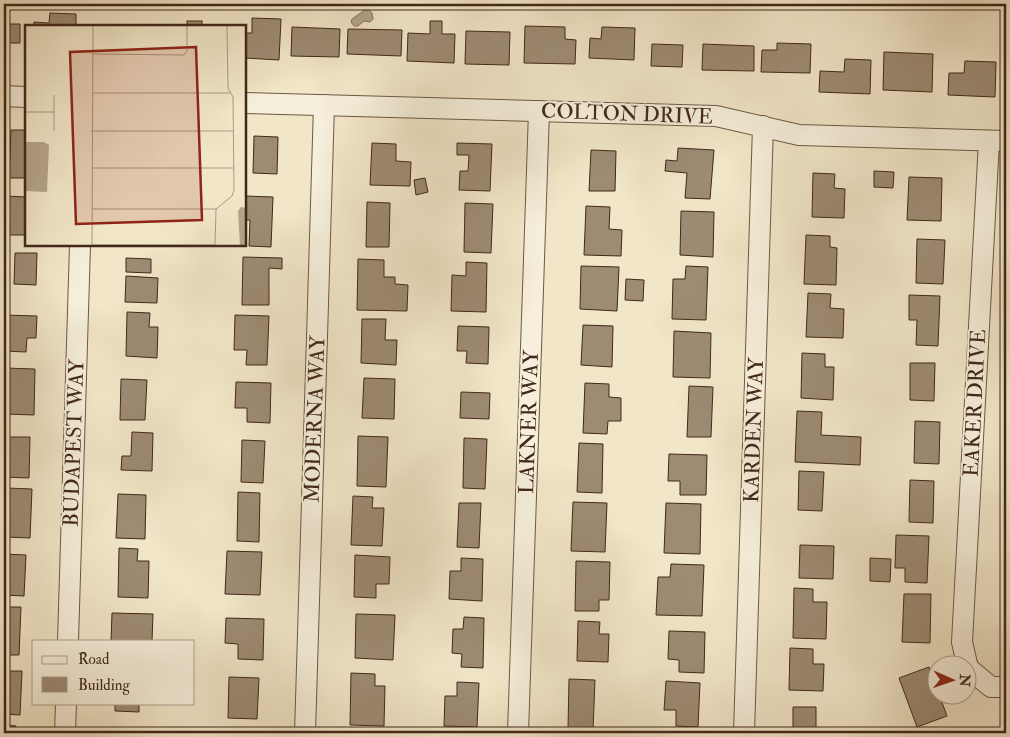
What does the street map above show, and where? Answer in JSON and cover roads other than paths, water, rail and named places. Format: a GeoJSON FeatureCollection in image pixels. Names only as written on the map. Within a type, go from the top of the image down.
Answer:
{"type":"FeatureCollection","features":[{"type":"Feature","properties":{"kind":"street"},"geometry":{"type":"LineString","coordinates":[[4,96],[25,97]]}},
{"type":"Feature","properties":{"kind":"street","name":"COLTON DRIVE"},"geometry":{"type":"LineString","coordinates":[[246,103],[716,116],[800,134],[997,141]]}},
{"type":"Feature","properties":{"kind":"street","name":"MODERNA WAY"},"geometry":{"type":"LineString","coordinates":[[305,733],[324,105]]}},
{"type":"Feature","properties":{"kind":"street","name":"LAKNER WAY"},"geometry":{"type":"LineString","coordinates":[[518,733],[539,111]]}},
{"type":"Feature","properties":{"kind":"street","name":"KARDEN WAY"},"geometry":{"type":"LineString","coordinates":[[744,733],[763,126]]}},
{"type":"Feature","properties":{"kind":"street","name":"EAKER DRIVE"},"geometry":{"type":"LineString","coordinates":[[965,654],[962,642],[997,141]]}},
{"type":"Feature","properties":{"kind":"street","name":"BUDAPEST WAY"},"geometry":{"type":"LineString","coordinates":[[68,640],[80,246]]}},
{"type":"Feature","properties":{"kind":"street"},"geometry":{"type":"LineString","coordinates":[[978,675],[991,687],[1006,687]]}},
{"type":"Feature","properties":{"kind":"street"},"geometry":{"type":"LineString","coordinates":[[65,733],[66,704]]}}]}
